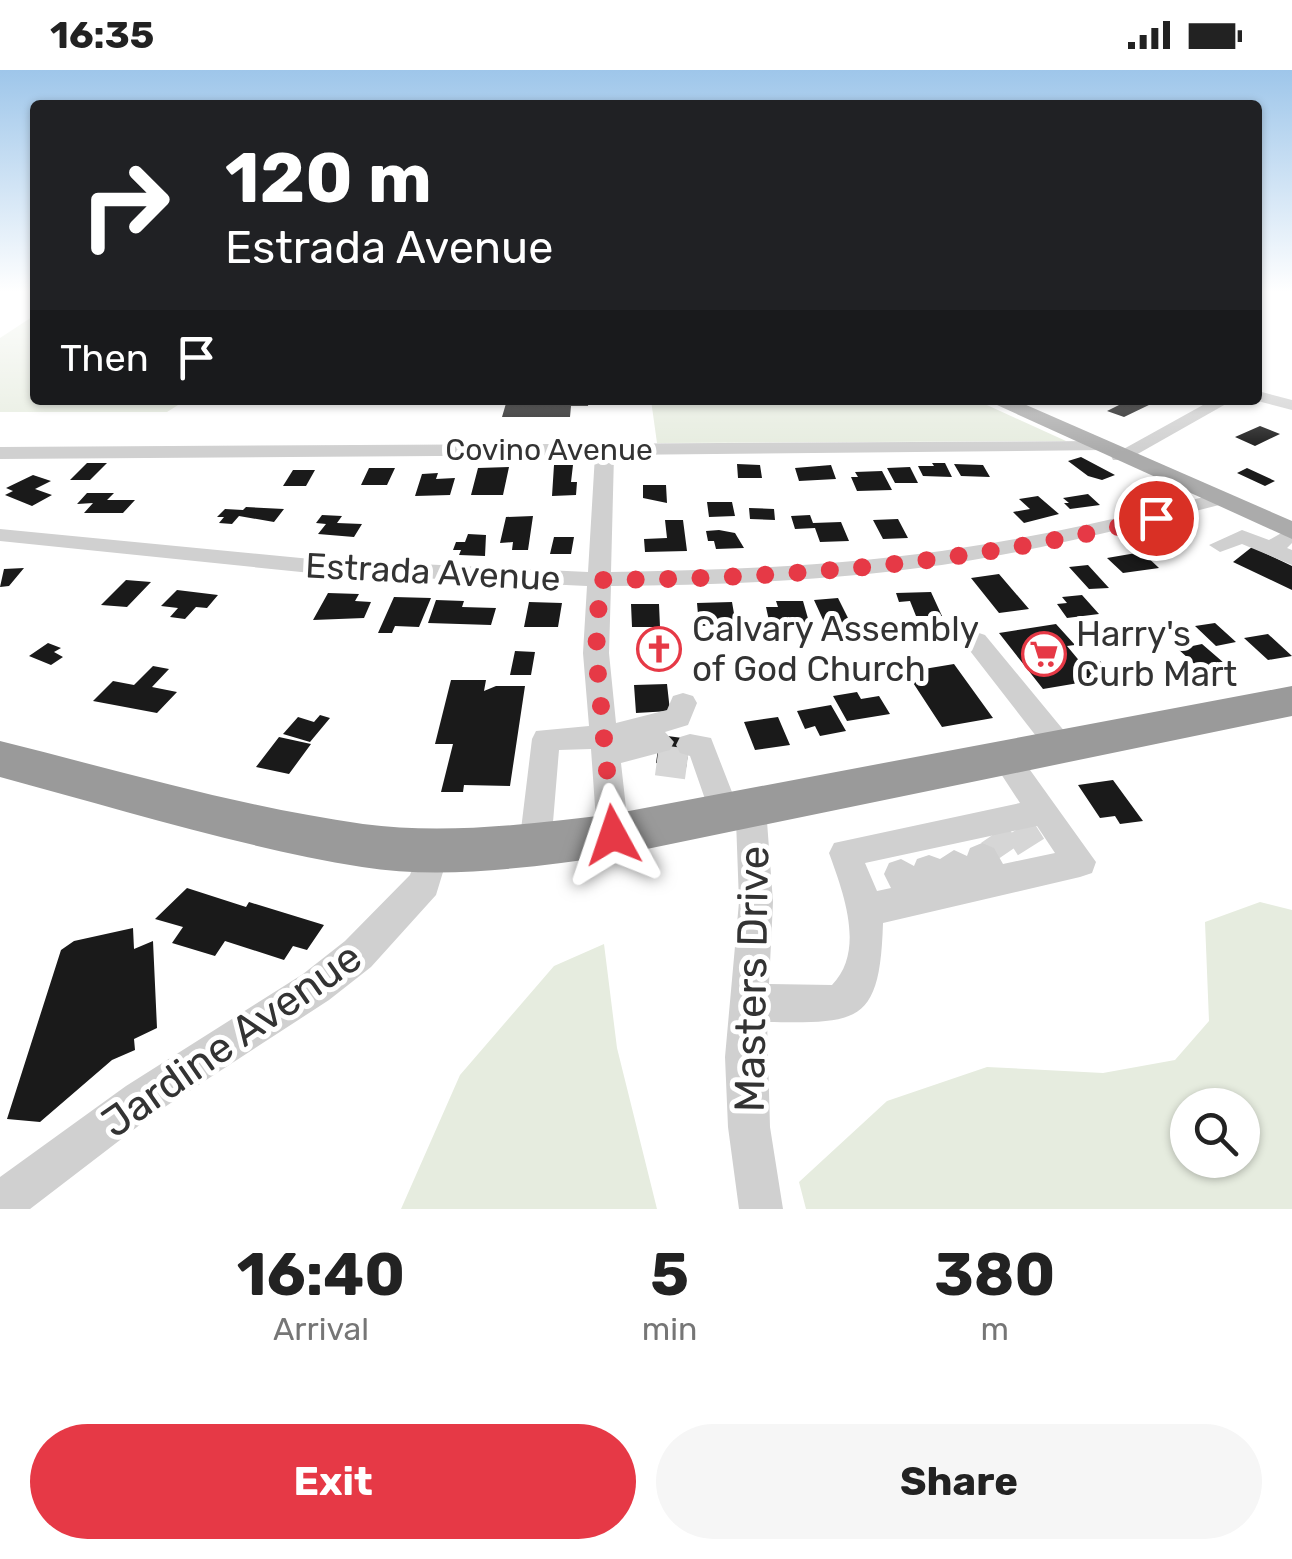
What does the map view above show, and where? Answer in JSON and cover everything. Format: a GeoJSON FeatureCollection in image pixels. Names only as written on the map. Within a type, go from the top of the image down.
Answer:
{"type":"FeatureCollection","features":[{"type":"Feature","properties":{"kind":"highway"},"geometry":{"type":"LineString","coordinates":[[0,759],[196,810],[366,846],[535,846],[613,835],[1292,702]]}},
{"type":"Feature","properties":{"kind":"main road"},"geometry":{"type":"LineString","coordinates":[[1008,405],[1292,532]]}},
{"type":"Feature","properties":{"kind":"street"},"geometry":{"type":"LineString","coordinates":[[1262,397],[1292,404]]}},
{"type":"Feature","properties":{"kind":"street"},"geometry":{"type":"LineString","coordinates":[[1109,451],[1214,405]]}},
{"type":"Feature","properties":{"kind":"street"},"geometry":{"type":"LineString","coordinates":[[605,450],[596,653],[613,835]]}},
{"type":"Feature","properties":{"kind":"street","name":"Covino Avenue"},"geometry":{"type":"LineString","coordinates":[[0,453],[1109,451]]}},
{"type":"Feature","properties":{"kind":"street","name":"Estrada Avenue"},"geometry":{"type":"LineString","coordinates":[[0,535],[379,572],[600,580],[801,572],[974,555],[1085,536],[1220,500]]}},
{"type":"Feature","properties":{"kind":"street"},"geometry":{"type":"LineString","coordinates":[[1271,549],[1292,532]]}},
{"type":"Feature","properties":{"kind":"street"},"geometry":{"type":"LineString","coordinates":[[1220,546],[1242,536],[1292,558]]}},
{"type":"Feature","properties":{"kind":"street"},"geometry":{"type":"LineString","coordinates":[[0,544],[42,542]]}},
{"type":"Feature","properties":{"kind":"street"},"geometry":{"type":"LineString","coordinates":[[976,641],[1060,746]]}},
{"type":"Feature","properties":{"kind":"street"},"geometry":{"type":"LineString","coordinates":[[535,846],[546,739],[605,746],[678,716],[683,703]]}},
{"type":"Feature","properties":{"kind":"street","name":"Masters Drive"},"geometry":{"type":"LineString","coordinates":[[605,746],[673,755],[738,810],[756,902],[746,1003],[749,1128],[761,1209]]}},
{"type":"Feature","properties":{"kind":"street"},"geometry":{"type":"LineString","coordinates":[[866,910],[967,853],[1005,757]]}},
{"type":"Feature","properties":{"kind":"street","name":"Jardine Avenue"},"geometry":{"type":"LineString","coordinates":[[6,1192],[316,987],[358,954],[424,884],[434,849]]}},
{"type":"Feature","properties":{"kind":"street"},"geometry":{"type":"LineString","coordinates":[[746,1003],[836,1004],[857,988],[866,910],[845,854],[967,853]]}},
{"type":"Feature","properties":{"kind":"shaded area"},"geometry":{"type":"Polygon","coordinates":[[[0,345],[30,345],[30,405],[178,405],[167,412],[0,412],[0,345]]]}},
{"type":"Feature","properties":{"kind":"shaded area"},"geometry":{"type":"Polygon","coordinates":[[[652,405],[987,405],[1066,441],[657,443],[652,405]]]}},
{"type":"Feature","properties":{"kind":"shaded area"},"geometry":{"type":"Polygon","coordinates":[[[1260,902],[1292,910],[1292,1209],[806,1209],[799,1182],[887,1101],[987,1067],[1103,1073],[1175,1060],[1209,1021],[1205,922],[1260,902]]]}},
{"type":"Feature","properties":{"kind":"shaded area"},"geometry":{"type":"Polygon","coordinates":[[[604,944],[617,1048],[657,1209],[401,1209],[460,1075],[554,966],[604,944]]]}},
{"type":"Feature","properties":{"kind":"building"},"geometry":{"type":"Polygon","coordinates":[[[506,405],[588,405],[571,406],[570,417],[502,417],[506,405]]]}},
{"type":"Feature","properties":{"kind":"building"},"geometry":{"type":"Polygon","coordinates":[[[1119,405],[1149,405],[1124,417],[1107,411],[1119,405]]]}},
{"type":"Feature","properties":{"kind":"building"},"geometry":{"type":"Polygon","coordinates":[[[1260,426],[1280,434],[1255,446],[1235,437],[1260,426]]]}},
{"type":"Feature","properties":{"kind":"building"},"geometry":{"type":"Polygon","coordinates":[[[1081,457],[1115,475],[1102,480],[1088,476],[1068,461],[1081,457]]]}},
{"type":"Feature","properties":{"kind":"building"},"geometry":{"type":"Polygon","coordinates":[[[87,463],[107,463],[90,480],[70,480],[87,463]]]}},
{"type":"Feature","properties":{"kind":"building"},"geometry":{"type":"Polygon","coordinates":[[[932,463],[945,463],[952,477],[923,476],[918,466],[934,466],[932,463]]]}},
{"type":"Feature","properties":{"kind":"building"},"geometry":{"type":"Polygon","coordinates":[[[737,464],[760,465],[762,478],[738,478],[737,464]]]}},
{"type":"Feature","properties":{"kind":"building"},"geometry":{"type":"Polygon","coordinates":[[[954,464],[983,465],[990,477],[961,476],[954,464]]]}},
{"type":"Feature","properties":{"kind":"building"},"geometry":{"type":"Polygon","coordinates":[[[554,465],[573,465],[571,482],[577,482],[576,495],[552,496],[554,465]]]}},
{"type":"Feature","properties":{"kind":"building"},"geometry":{"type":"Polygon","coordinates":[[[831,465],[836,479],[799,481],[795,468],[831,465]]]}},
{"type":"Feature","properties":{"kind":"building"},"geometry":{"type":"Polygon","coordinates":[[[509,467],[503,495],[471,495],[478,468],[509,467]]]}},
{"type":"Feature","properties":{"kind":"building"},"geometry":{"type":"Polygon","coordinates":[[[910,467],[918,483],[895,483],[887,468],[910,467]]]}},
{"type":"Feature","properties":{"kind":"building"},"geometry":{"type":"Polygon","coordinates":[[[369,468],[395,468],[387,485],[361,485],[369,468]]]}},
{"type":"Feature","properties":{"kind":"building"},"geometry":{"type":"Polygon","coordinates":[[[1247,468],[1275,481],[1265,486],[1237,473],[1247,468]]]}},
{"type":"Feature","properties":{"kind":"building"},"geometry":{"type":"Polygon","coordinates":[[[293,470],[315,470],[306,486],[283,486],[293,470]]]}},
{"type":"Feature","properties":{"kind":"building"},"geometry":{"type":"Polygon","coordinates":[[[882,471],[892,490],[857,491],[851,477],[858,477],[855,472],[882,471]]]}},
{"type":"Feature","properties":{"kind":"building"},"geometry":{"type":"Polygon","coordinates":[[[438,473],[436,479],[455,478],[450,495],[415,496],[422,474],[438,473]]]}},
{"type":"Feature","properties":{"kind":"building"},"geometry":{"type":"Polygon","coordinates":[[[33,475],[51,481],[35,489],[52,495],[32,506],[5,495],[13,491],[6,488],[33,475]]]}},
{"type":"Feature","properties":{"kind":"building"},"geometry":{"type":"Polygon","coordinates":[[[643,485],[666,485],[667,503],[643,498],[643,485]]]}},
{"type":"Feature","properties":{"kind":"building"},"geometry":{"type":"Polygon","coordinates":[[[87,493],[114,493],[107,500],[135,500],[123,513],[84,513],[93,503],[77,504],[87,493]]]}},
{"type":"Feature","properties":{"kind":"building"},"geometry":{"type":"Polygon","coordinates":[[[1088,494],[1100,505],[1070,509],[1064,503],[1069,503],[1063,498],[1088,494]]]}},
{"type":"Feature","properties":{"kind":"building"},"geometry":{"type":"Polygon","coordinates":[[[1038,496],[1059,514],[1024,523],[1013,512],[1030,509],[1019,499],[1038,496]]]}},
{"type":"Feature","properties":{"kind":"building"},"geometry":{"type":"Polygon","coordinates":[[[707,502],[732,502],[735,516],[709,517],[707,502]]]}},
{"type":"Feature","properties":{"kind":"building"},"geometry":{"type":"Polygon","coordinates":[[[749,508],[774,509],[775,520],[750,519],[749,508]]]}},
{"type":"Feature","properties":{"kind":"building"},"geometry":{"type":"Polygon","coordinates":[[[225,509],[284,509],[274,522],[239,516],[232,524],[219,523],[224,517],[217,517],[225,509]]]}},
{"type":"Feature","properties":{"kind":"building"},"geometry":{"type":"Polygon","coordinates":[[[322,515],[342,516],[337,523],[362,524],[354,537],[318,534],[326,524],[316,523],[322,515]]]}},
{"type":"Feature","properties":{"kind":"building"},"geometry":{"type":"Polygon","coordinates":[[[810,515],[813,523],[841,522],[849,541],[820,542],[815,528],[795,529],[791,516],[810,515]]]}},
{"type":"Feature","properties":{"kind":"building"},"geometry":{"type":"Polygon","coordinates":[[[533,516],[528,550],[512,550],[513,542],[500,543],[506,517],[533,516]]]}},
{"type":"Feature","properties":{"kind":"building"},"geometry":{"type":"Polygon","coordinates":[[[898,519],[908,538],[883,539],[873,520],[898,519]]]}},
{"type":"Feature","properties":{"kind":"building"},"geometry":{"type":"Polygon","coordinates":[[[665,520],[683,520],[687,551],[645,552],[644,539],[667,538],[665,520]]]}},
{"type":"Feature","properties":{"kind":"building"},"geometry":{"type":"Polygon","coordinates":[[[706,531],[735,533],[744,548],[716,549],[714,541],[708,541],[706,531]]]}},
{"type":"Feature","properties":{"kind":"building"},"geometry":{"type":"Polygon","coordinates":[[[468,534],[486,535],[485,556],[459,555],[461,550],[453,550],[456,542],[465,542],[468,534]]]}},
{"type":"Feature","properties":{"kind":"building"},"geometry":{"type":"Polygon","coordinates":[[[554,537],[574,537],[571,554],[550,554],[554,537]]]}},
{"type":"Feature","properties":{"kind":"building"},"geometry":{"type":"Polygon","coordinates":[[[1252,547],[1292,566],[1292,590],[1233,562],[1252,547]]]}},
{"type":"Feature","properties":{"kind":"building"},"geometry":{"type":"Polygon","coordinates":[[[1142,552],[1159,568],[1123,573],[1107,558],[1142,552]]]}},
{"type":"Feature","properties":{"kind":"building"},"geometry":{"type":"Polygon","coordinates":[[[1088,565],[1109,588],[1089,589],[1069,567],[1088,565]]]}},
{"type":"Feature","properties":{"kind":"building"},"geometry":{"type":"Polygon","coordinates":[[[24,568],[9,586],[0,587],[4,569],[24,568]]]}},
{"type":"Feature","properties":{"kind":"building"},"geometry":{"type":"Polygon","coordinates":[[[999,574],[1029,609],[999,613],[971,578],[999,574]]]}},
{"type":"Feature","properties":{"kind":"building"},"geometry":{"type":"Polygon","coordinates":[[[126,580],[151,582],[127,607],[101,605],[126,580]]]}},
{"type":"Feature","properties":{"kind":"building"},"geometry":{"type":"Polygon","coordinates":[[[177,590],[218,595],[207,608],[196,607],[185,619],[170,617],[178,608],[161,606],[177,590]]]}},
{"type":"Feature","properties":{"kind":"building"},"geometry":{"type":"Polygon","coordinates":[[[931,592],[942,616],[916,616],[910,601],[899,602],[896,593],[931,592]]]}},
{"type":"Feature","properties":{"kind":"building"},"geometry":{"type":"Polygon","coordinates":[[[328,593],[359,594],[355,601],[371,602],[364,618],[313,620],[328,593]]]}},
{"type":"Feature","properties":{"kind":"building"},"geometry":{"type":"Polygon","coordinates":[[[1082,595],[1099,614],[1067,618],[1057,604],[1067,603],[1062,597],[1082,595]]]}},
{"type":"Feature","properties":{"kind":"building"},"geometry":{"type":"Polygon","coordinates":[[[394,597],[431,598],[419,627],[395,626],[392,633],[378,633],[394,597]]]}},
{"type":"Feature","properties":{"kind":"building"},"geometry":{"type":"Polygon","coordinates":[[[838,598],[850,622],[825,624],[814,600],[838,598]]]}},
{"type":"Feature","properties":{"kind":"building"},"geometry":{"type":"Polygon","coordinates":[[[436,600],[464,601],[462,607],[496,608],[491,625],[428,623],[436,600]]]}},
{"type":"Feature","properties":{"kind":"building"},"geometry":{"type":"Polygon","coordinates":[[[776,601],[803,601],[811,629],[771,630],[766,607],[778,607],[776,601]]]}},
{"type":"Feature","properties":{"kind":"building"},"geometry":{"type":"Polygon","coordinates":[[[529,602],[562,603],[558,627],[524,627],[529,602]]]}},
{"type":"Feature","properties":{"kind":"building"},"geometry":{"type":"Polygon","coordinates":[[[732,602],[736,625],[699,626],[697,603],[732,602]]]}},
{"type":"Feature","properties":{"kind":"building"},"geometry":{"type":"Polygon","coordinates":[[[631,604],[659,604],[660,627],[632,627],[631,604]]]}},
{"type":"Feature","properties":{"kind":"building"},"geometry":{"type":"Polygon","coordinates":[[[1215,623],[1236,642],[1216,646],[1195,626],[1215,623]]]}},
{"type":"Feature","properties":{"kind":"building","name":"Harry's Curb Mart"},"geometry":{"type":"Polygon","coordinates":[[[1056,624],[1075,645],[1067,646],[1082,664],[1100,661],[1114,677],[1043,689],[999,633],[1056,624]]]}},
{"type":"Feature","properties":{"kind":"building"},"geometry":{"type":"Polygon","coordinates":[[[1268,634],[1292,656],[1268,660],[1244,638],[1268,634]]]}},
{"type":"Feature","properties":{"kind":"building"},"geometry":{"type":"Polygon","coordinates":[[[48,643],[61,648],[54,652],[63,657],[51,665],[29,656],[48,643]]]}},
{"type":"Feature","properties":{"kind":"building"},"geometry":{"type":"Polygon","coordinates":[[[1202,644],[1224,663],[1200,669],[1178,649],[1202,644]]]}},
{"type":"Feature","properties":{"kind":"building"},"geometry":{"type":"Polygon","coordinates":[[[515,651],[535,652],[531,675],[510,675],[515,651]]]}},
{"type":"Feature","properties":{"kind":"building"},"geometry":{"type":"Polygon","coordinates":[[[954,664],[993,718],[942,727],[906,672],[954,664]]]}},
{"type":"Feature","properties":{"kind":"building"},"geometry":{"type":"Polygon","coordinates":[[[153,666],[169,669],[152,687],[177,692],[157,713],[93,701],[113,681],[134,685],[153,666]]]}},
{"type":"Feature","properties":{"kind":"building"},"geometry":{"type":"Polygon","coordinates":[[[451,680],[486,680],[484,691],[496,686],[525,686],[510,786],[464,785],[463,792],[441,792],[453,744],[435,744],[451,680]]]}},
{"type":"Feature","properties":{"kind":"building"},"geometry":{"type":"Polygon","coordinates":[[[667,684],[670,711],[636,713],[634,685],[667,684]]]}},
{"type":"Feature","properties":{"kind":"building"},"geometry":{"type":"Polygon","coordinates":[[[857,692],[861,699],[879,696],[890,714],[847,721],[833,696],[857,692]]]}},
{"type":"Feature","properties":{"kind":"building"},"geometry":{"type":"Polygon","coordinates":[[[831,705],[846,731],[820,736],[815,726],[805,729],[797,711],[831,705]]]}},
{"type":"Feature","properties":{"kind":"building"},"geometry":{"type":"Polygon","coordinates":[[[320,715],[330,718],[310,742],[283,734],[298,717],[314,722],[320,715]]]}},
{"type":"Feature","properties":{"kind":"building"},"geometry":{"type":"Polygon","coordinates":[[[778,717],[790,745],[755,750],[744,722],[778,717]]]}},
{"type":"Feature","properties":{"kind":"building"},"geometry":{"type":"Polygon","coordinates":[[[660,735],[690,739],[686,768],[656,763],[660,735]]]}},
{"type":"Feature","properties":{"kind":"building"},"geometry":{"type":"Polygon","coordinates":[[[279,737],[311,744],[289,774],[256,767],[279,737]]]}},
{"type":"Feature","properties":{"kind":"building"},"geometry":{"type":"Polygon","coordinates":[[[1113,780],[1143,821],[1120,824],[1115,816],[1100,818],[1078,785],[1113,780]]]}},
{"type":"Feature","properties":{"kind":"building"},"geometry":{"type":"Polygon","coordinates":[[[187,888],[324,925],[307,950],[293,946],[284,960],[225,941],[215,956],[172,943],[183,927],[155,919],[187,888]]]}},
{"type":"Feature","properties":{"kind":"building"},"geometry":{"type":"Polygon","coordinates":[[[133,928],[134,949],[153,941],[157,1028],[134,1039],[135,1050],[112,1060],[40,1122],[7,1119],[61,950],[74,941],[133,928]]]}},
{"type":"Feature","properties":{"kind":"tunnel"},"geometry":{"type":"LineString","coordinates":[[657,760],[687,764]]}},
{"type":"Feature","properties":{"kind":"tunnel"},"geometry":{"type":"LineString","coordinates":[[1019,828],[1031,847]]}},
{"type":"Feature","properties":{"kind":"tunnel"},"geometry":{"type":"LineString","coordinates":[[994,834],[1007,853]]}},
{"type":"Feature","properties":{"kind":"place","name":"Calvary Assembly of God Church"},"geometry":{"type":"Point","coordinates":[659,649]}},
{"type":"Feature","properties":{"kind":"place","name":"Harry's Curb Mart"},"geometry":{"type":"Point","coordinates":[1044,654]}},
{"type":"Feature","properties":{"kind":"route"},"geometry":{"type":"LineString","coordinates":[[613,835],[596,653],[600,580],[902,564],[1085,536],[1156,518]]}}]}
